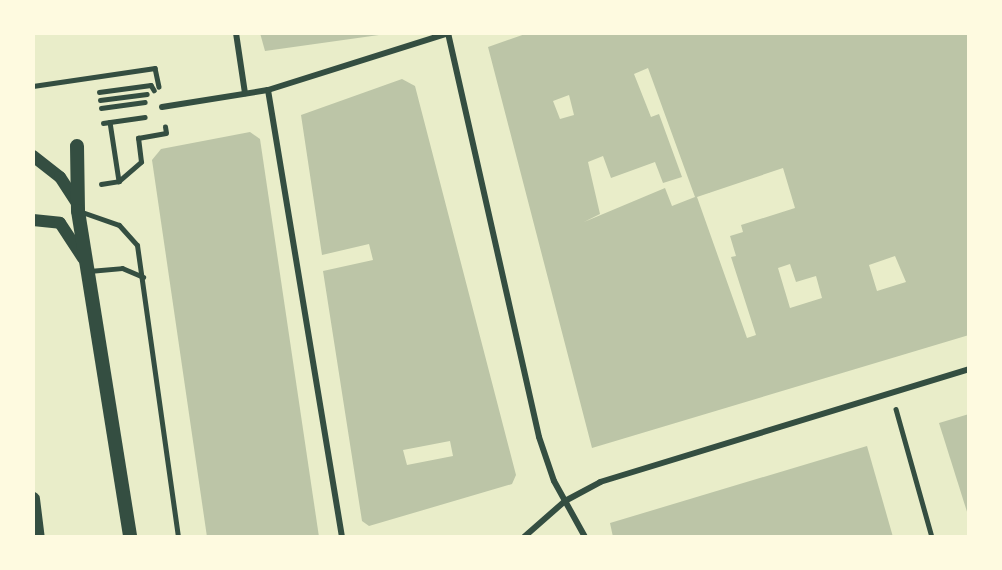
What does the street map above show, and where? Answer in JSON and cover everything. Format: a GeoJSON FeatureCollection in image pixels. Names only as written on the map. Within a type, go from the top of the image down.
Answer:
{"type":"FeatureCollection","features":[{"type":"Feature","properties":{"kind":"main road"},"geometry":{"type":"LineString","coordinates":[[77,146],[79,211],[87,271],[130,537]]}},
{"type":"Feature","properties":{"kind":"main road"},"geometry":{"type":"LineString","coordinates":[[33,499],[38,537]]}},
{"type":"Feature","properties":{"kind":"street"},"geometry":{"type":"LineString","coordinates":[[236,33],[245,93]]}},
{"type":"Feature","properties":{"kind":"street"},"geometry":{"type":"LineString","coordinates":[[162,107],[268,90],[448,33],[539,437],[565,501],[585,537]]}},
{"type":"Feature","properties":{"kind":"street"},"geometry":{"type":"LineString","coordinates":[[268,90],[342,537]]}},
{"type":"Feature","properties":{"kind":"street"},"geometry":{"type":"LineString","coordinates":[[33,156],[60,177],[79,211]]}},
{"type":"Feature","properties":{"kind":"street"},"geometry":{"type":"LineString","coordinates":[[33,220],[48,219],[65,227],[87,271]]}},
{"type":"Feature","properties":{"kind":"street"},"geometry":{"type":"LineString","coordinates":[[524,537],[565,501],[600,482],[892,395],[969,369]]}},
{"type":"Feature","properties":{"kind":"lane"},"geometry":{"type":"LineString","coordinates":[[79,211],[118,225],[135,241],[143,277],[178,537]]}},
{"type":"Feature","properties":{"kind":"lane"},"geometry":{"type":"LineString","coordinates":[[87,271],[122,268],[143,277]]}},
{"type":"Feature","properties":{"kind":"path"},"geometry":{"type":"LineString","coordinates":[[33,86],[155,68],[166,132],[138,138],[141,162],[119,181],[78,187]]}},
{"type":"Feature","properties":{"kind":"path"},"geometry":{"type":"LineString","coordinates":[[99,92],[151,85]]}},
{"type":"Feature","properties":{"kind":"path"},"geometry":{"type":"LineString","coordinates":[[100,100],[152,93]]}},
{"type":"Feature","properties":{"kind":"path"},"geometry":{"type":"LineString","coordinates":[[101,108],[153,101]]}},
{"type":"Feature","properties":{"kind":"path"},"geometry":{"type":"LineString","coordinates":[[103,123],[155,116]]}},
{"type":"Feature","properties":{"kind":"path"},"geometry":{"type":"LineString","coordinates":[[110,122],[119,181]]}},
{"type":"Feature","properties":{"kind":"path"},"geometry":{"type":"LineString","coordinates":[[892,395],[932,537]]}},
{"type":"Feature","properties":{"kind":"building"},"geometry":{"type":"Polygon","coordinates":[[[260,33],[379,33],[379,35],[265,51],[260,33]]]}},
{"type":"Feature","properties":{"kind":"building"},"geometry":{"type":"Polygon","coordinates":[[[528,33],[969,33],[969,335],[592,448],[488,47],[528,33]],[[648,68],[634,74],[651,117],[659,114],[682,177],[663,183],[655,162],[611,178],[603,156],[588,162],[600,214],[584,222],[665,188],[672,206],[695,197],[648,68]],[[569,95],[553,101],[560,119],[574,115],[569,95]],[[783,168],[697,197],[747,338],[756,335],[731,257],[736,256],[730,236],[743,232],[741,225],[795,208],[783,168]],[[895,256],[869,265],[877,291],[906,282],[895,256]],[[790,264],[778,268],[790,308],[822,298],[816,276],[796,282],[790,264]]]}},
{"type":"Feature","properties":{"kind":"building"},"geometry":{"type":"Polygon","coordinates":[[[402,79],[415,86],[516,475],[512,484],[369,526],[362,521],[323,271],[373,260],[369,244],[322,255],[301,115],[402,79]],[[450,441],[403,450],[407,465],[453,456],[450,441]]]}},
{"type":"Feature","properties":{"kind":"building"},"geometry":{"type":"Polygon","coordinates":[[[250,132],[260,139],[319,537],[207,537],[152,160],[161,149],[250,132]]]}},
{"type":"Feature","properties":{"kind":"building"},"geometry":{"type":"Polygon","coordinates":[[[969,414],[969,515],[968,515],[939,423],[969,414]]]}},
{"type":"Feature","properties":{"kind":"building"},"geometry":{"type":"Polygon","coordinates":[[[867,446],[893,537],[613,537],[610,523],[867,446]]]}}]}
